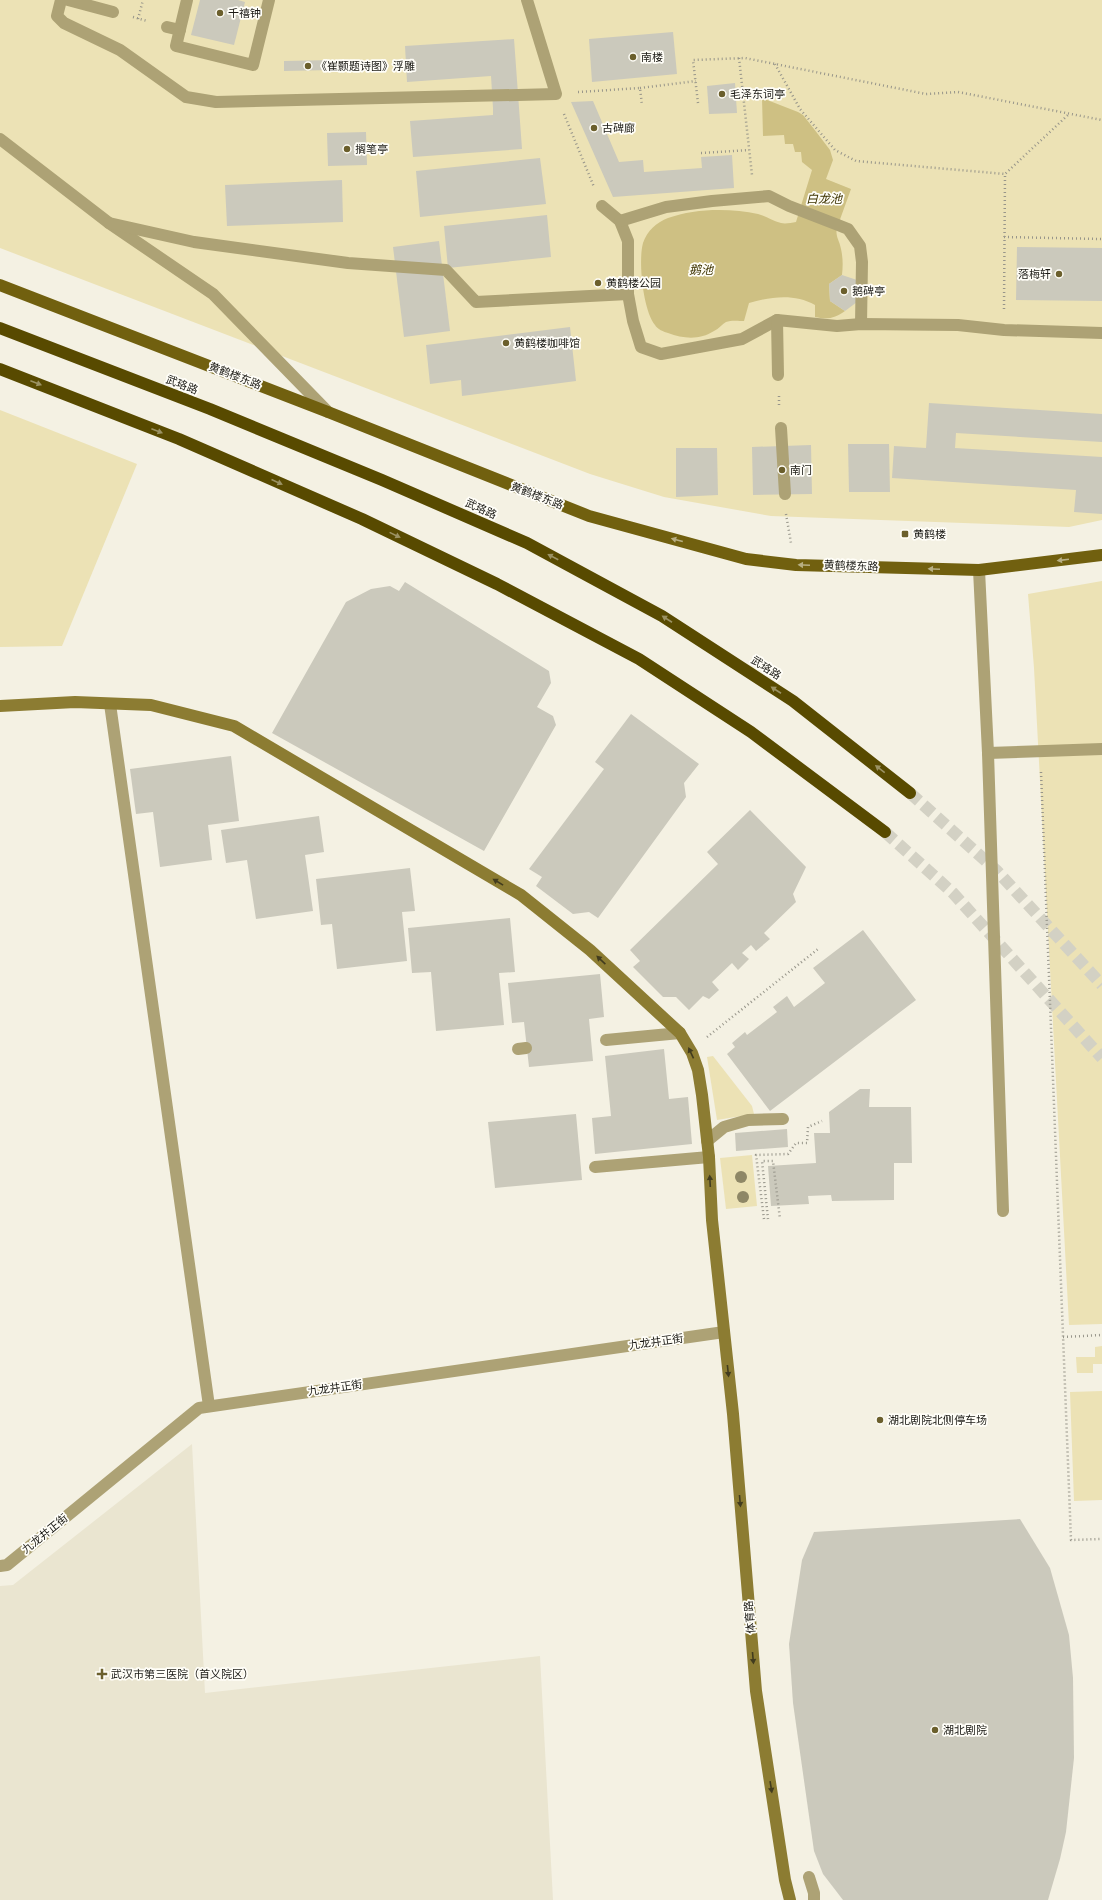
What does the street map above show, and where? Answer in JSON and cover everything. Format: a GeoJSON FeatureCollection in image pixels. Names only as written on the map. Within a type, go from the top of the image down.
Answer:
{"type":"FeatureCollection","features":[{"type":"Feature","properties":{"kind":"highway","name":"武珞路"},"geometry":{"type":"LineString","coordinates":[[0,328],[210,409],[368,474],[526,543],[662,616],[793,701],[910,793]]}},
{"type":"Feature","properties":{"kind":"highway"},"geometry":{"type":"LineString","coordinates":[[0,369],[179,439],[362,519],[497,584],[639,659],[751,732],[885,832]]}},
{"type":"Feature","properties":{"kind":"main road","name":"黄鹤楼东路"},"geometry":{"type":"LineString","coordinates":[[0,285],[328,412],[590,516],[746,559],[796,565],[979,570],[1102,555]]}},
{"type":"Feature","properties":{"kind":"street"},"geometry":{"type":"LineString","coordinates":[[61,0],[56,16],[64,22],[120,50],[186,97],[216,102],[556,94],[527,0]]}},
{"type":"Feature","properties":{"kind":"street"},"geometry":{"type":"LineString","coordinates":[[68,0],[109,7]]}},
{"type":"Feature","properties":{"kind":"street"},"geometry":{"type":"LineString","coordinates":[[187,0],[176,46],[253,65],[269,0]]}},
{"type":"Feature","properties":{"kind":"street"},"geometry":{"type":"LineString","coordinates":[[167,26],[180,30]]}},
{"type":"Feature","properties":{"kind":"street"},"geometry":{"type":"LineString","coordinates":[[0,139],[109,223],[213,294],[328,412]]}},
{"type":"Feature","properties":{"kind":"street"},"geometry":{"type":"LineString","coordinates":[[620,220],[666,207],[769,196],[799,210],[848,229],[860,246],[862,262],[862,324]]}},
{"type":"Feature","properties":{"kind":"street"},"geometry":{"type":"LineString","coordinates":[[602,206],[620,220],[628,241],[628,294],[633,321],[641,347],[661,354],[742,339],[777,320],[837,326],[862,324],[958,325],[1004,330],[1102,333]]}},
{"type":"Feature","properties":{"kind":"street"},"geometry":{"type":"LineString","coordinates":[[109,223],[202,243],[348,263],[446,270],[476,302],[628,294]]}},
{"type":"Feature","properties":{"kind":"street"},"geometry":{"type":"LineString","coordinates":[[777,320],[778,375]]}},
{"type":"Feature","properties":{"kind":"street"},"geometry":{"type":"LineString","coordinates":[[781,428],[785,494]]}},
{"type":"Feature","properties":{"kind":"street"},"geometry":{"type":"LineString","coordinates":[[979,570],[988,753],[1003,1211]]}},
{"type":"Feature","properties":{"kind":"street","name":"体育路"},"geometry":{"type":"LineString","coordinates":[[0,706],[75,702],[152,705],[234,726],[521,895],[590,950],[680,1033],[692,1053],[698,1070],[709,1157],[712,1220],[733,1414],[756,1691],[785,1880],[790,1900]]}},
{"type":"Feature","properties":{"kind":"street"},"geometry":{"type":"LineString","coordinates":[[110,704],[209,1406]]}},
{"type":"Feature","properties":{"kind":"street"},"geometry":{"type":"LineString","coordinates":[[988,753],[1102,749]]}},
{"type":"Feature","properties":{"kind":"street"},"geometry":{"type":"LineString","coordinates":[[606,1040],[680,1033]]}},
{"type":"Feature","properties":{"kind":"street"},"geometry":{"type":"LineString","coordinates":[[707,1141],[724,1127],[748,1120],[784,1119]]}},
{"type":"Feature","properties":{"kind":"street"},"geometry":{"type":"LineString","coordinates":[[595,1167],[709,1157]]}},
{"type":"Feature","properties":{"kind":"street","name":"九龙井正街"},"geometry":{"type":"LineString","coordinates":[[0,1566],[6,1565],[200,1408],[724,1332]]}},
{"type":"Feature","properties":{"kind":"street"},"geometry":{"type":"LineString","coordinates":[[809,1877],[814,1893],[814,1900]]}},
{"type":"Feature","properties":{"kind":"path"},"geometry":{"type":"LineString","coordinates":[[138,19],[143,0]]}},
{"type":"Feature","properties":{"kind":"path"},"geometry":{"type":"LineString","coordinates":[[109,7],[138,19],[167,26]]}},
{"type":"Feature","properties":{"kind":"path"},"geometry":{"type":"LineString","coordinates":[[739,58],[755,197]]}},
{"type":"Feature","properties":{"kind":"path"},"geometry":{"type":"LineString","coordinates":[[698,103],[693,60],[739,58],[775,63],[926,94],[958,92],[1102,120]]}},
{"type":"Feature","properties":{"kind":"path"},"geometry":{"type":"LineString","coordinates":[[775,63],[800,109],[835,150],[856,161],[1005,174]]}},
{"type":"Feature","properties":{"kind":"path"},"geometry":{"type":"LineString","coordinates":[[602,206],[556,94],[640,88],[696,81]]}},
{"type":"Feature","properties":{"kind":"path"},"geometry":{"type":"LineString","coordinates":[[640,88],[642,105]]}},
{"type":"Feature","properties":{"kind":"path"},"geometry":{"type":"LineString","coordinates":[[1004,330],[1005,174],[1069,113]]}},
{"type":"Feature","properties":{"kind":"path"},"geometry":{"type":"LineString","coordinates":[[701,153],[749,150]]}},
{"type":"Feature","properties":{"kind":"path"},"geometry":{"type":"LineString","coordinates":[[1004,236],[1102,239]]}},
{"type":"Feature","properties":{"kind":"path"},"geometry":{"type":"LineString","coordinates":[[778,375],[781,428]]}},
{"type":"Feature","properties":{"kind":"path"},"geometry":{"type":"LineString","coordinates":[[785,494],[786,523],[796,565]]}},
{"type":"Feature","properties":{"kind":"path"},"geometry":{"type":"LineString","coordinates":[[1041,752],[1071,1540],[1102,1539]]}},
{"type":"Feature","properties":{"kind":"path"},"geometry":{"type":"LineString","coordinates":[[704,1040],[818,949]]}},
{"type":"Feature","properties":{"kind":"path"},"geometry":{"type":"LineString","coordinates":[[764,1220],[756,1155],[788,1154],[796,1143],[807,1143],[808,1127],[822,1121]]}},
{"type":"Feature","properties":{"kind":"path"},"geometry":{"type":"LineString","coordinates":[[768,1219],[762,1161],[773,1161],[780,1219]]}},
{"type":"Feature","properties":{"kind":"path"},"geometry":{"type":"LineString","coordinates":[[1063,1337],[1102,1336]]}},
{"type":"Feature","properties":{"kind":"shaded area","name":"黄鹤楼公园"},"geometry":{"type":"Polygon","coordinates":[[[0,0],[1102,0],[1102,520],[1069,527],[771,516],[664,497],[590,474],[0,248],[0,0]]]}},
{"type":"Feature","properties":{"kind":"shaded area"},"geometry":{"type":"Polygon","coordinates":[[[0,410],[137,464],[62,646],[0,647],[0,410]]]}},
{"type":"Feature","properties":{"kind":"shaded area"},"geometry":{"type":"Polygon","coordinates":[[[1102,581],[1102,1324],[1069,1325],[1034,668],[1028,594],[1102,581]]]}},
{"type":"Feature","properties":{"kind":"shaded area"},"geometry":{"type":"Polygon","coordinates":[[[713,1056],[752,1106],[754,1114],[717,1120],[707,1057],[713,1056]]]}},
{"type":"Feature","properties":{"kind":"shaded area"},"geometry":{"type":"Polygon","coordinates":[[[752,1155],[757,1206],[726,1209],[720,1158],[752,1155]]]}},
{"type":"Feature","properties":{"kind":"shaded area"},"geometry":{"type":"Polygon","coordinates":[[[1102,1346],[1102,1364],[1093,1364],[1093,1373],[1077,1373],[1076,1357],[1095,1357],[1095,1347],[1102,1346]]]}},
{"type":"Feature","properties":{"kind":"shaded area"},"geometry":{"type":"Polygon","coordinates":[[[1102,1391],[1102,1500],[1074,1501],[1070,1392],[1102,1391]]]}},
{"type":"Feature","properties":{"kind":"shaded area","name":"武汉市第三医院（首义院区）"},"geometry":{"type":"Polygon","coordinates":[[[192,1444],[205,1693],[540,1656],[553,1900],[0,1900],[0,1586],[13,1585],[192,1444]]]}},
{"type":"Feature","properties":{"kind":"water","name":"鹅池"},"geometry":{"type":"Polygon","coordinates":[[[762,98],[803,115],[830,150],[833,160],[826,179],[851,189],[837,225],[837,235],[843,265],[842,275],[829,284],[830,301],[845,311],[831,318],[815,317],[815,305],[799,299],[782,297],[749,303],[744,321],[726,322],[716,330],[703,336],[692,338],[665,332],[656,326],[651,318],[647,308],[641,273],[643,243],[647,235],[656,225],[668,218],[690,212],[713,210],[747,212],[758,214],[783,223],[796,222],[812,170],[802,162],[801,152],[795,152],[793,144],[785,144],[784,135],[763,136],[762,98]]]}},
{"type":"Feature","properties":{"kind":"building","name":"千禧钟"},"geometry":{"type":"Polygon","coordinates":[[[200,0],[238,0],[245,2],[234,45],[191,35],[200,0]]]}},
{"type":"Feature","properties":{"kind":"building","name":"南楼"},"geometry":{"type":"Polygon","coordinates":[[[673,32],[677,74],[592,82],[589,39],[673,32]]]}},
{"type":"Feature","properties":{"kind":"building"},"geometry":{"type":"Polygon","coordinates":[[[514,39],[522,149],[413,157],[410,121],[493,115],[491,76],[407,82],[405,46],[514,39]]]}},
{"type":"Feature","properties":{"kind":"building","name":"《崔颢题诗图》浮雕"},"geometry":{"type":"Polygon","coordinates":[[[332,60],[332,70],[284,71],[284,61],[332,60]]]}},
{"type":"Feature","properties":{"kind":"building","name":"毛泽东词亭"},"geometry":{"type":"Polygon","coordinates":[[[735,83],[737,113],[709,114],[707,86],[735,83]]]}},
{"type":"Feature","properties":{"kind":"building","name":"古碑廊"},"geometry":{"type":"Polygon","coordinates":[[[593,101],[619,162],[643,160],[644,172],[702,168],[701,157],[732,155],[734,188],[613,197],[571,102],[593,101]]]}},
{"type":"Feature","properties":{"kind":"building","name":"搁笔亭"},"geometry":{"type":"Polygon","coordinates":[[[366,132],[367,165],[328,166],[327,133],[366,132]]]}},
{"type":"Feature","properties":{"kind":"building"},"geometry":{"type":"Polygon","coordinates":[[[540,158],[546,204],[420,217],[416,171],[540,158]]]}},
{"type":"Feature","properties":{"kind":"building"},"geometry":{"type":"Polygon","coordinates":[[[342,180],[343,222],[227,226],[225,185],[342,180]]]}},
{"type":"Feature","properties":{"kind":"building"},"geometry":{"type":"Polygon","coordinates":[[[547,215],[551,257],[448,268],[444,226],[547,215]]]}},
{"type":"Feature","properties":{"kind":"building"},"geometry":{"type":"Polygon","coordinates":[[[439,241],[450,331],[404,337],[393,247],[439,241]]]}},
{"type":"Feature","properties":{"kind":"building","name":"落梅轩"},"geometry":{"type":"Polygon","coordinates":[[[1017,247],[1102,248],[1102,301],[1016,300],[1017,247]]]}},
{"type":"Feature","properties":{"kind":"building","name":"鹅碑亭"},"geometry":{"type":"Polygon","coordinates":[[[842,275],[857,280],[861,299],[845,311],[830,301],[829,284],[842,275]]]}},
{"type":"Feature","properties":{"kind":"building"},"geometry":{"type":"Polygon","coordinates":[[[570,327],[576,381],[462,396],[461,380],[430,384],[426,345],[570,327]]]}},
{"type":"Feature","properties":{"kind":"building"},"geometry":{"type":"Polygon","coordinates":[[[929,403],[1102,414],[1102,442],[956,433],[955,448],[1102,457],[1102,514],[1074,512],[1076,490],[892,478],[894,446],[926,448],[929,403]]]}},
{"type":"Feature","properties":{"kind":"building"},"geometry":{"type":"Polygon","coordinates":[[[848,444],[889,444],[890,492],[849,492],[848,444]]]}},
{"type":"Feature","properties":{"kind":"building","name":"南门"},"geometry":{"type":"Polygon","coordinates":[[[811,445],[812,494],[753,495],[752,447],[811,445]]]}},
{"type":"Feature","properties":{"kind":"building"},"geometry":{"type":"Polygon","coordinates":[[[676,448],[717,448],[718,495],[676,497],[676,448]]]}},
{"type":"Feature","properties":{"kind":"building"},"geometry":{"type":"Polygon","coordinates":[[[405,582],[549,671],[551,683],[537,707],[553,716],[556,725],[484,851],[272,733],[346,602],[371,589],[390,586],[399,591],[405,582]]]}},
{"type":"Feature","properties":{"kind":"building"},"geometry":{"type":"Polygon","coordinates":[[[631,714],[699,764],[684,783],[686,797],[598,918],[589,912],[573,914],[536,886],[542,877],[529,869],[604,769],[595,762],[631,714]]]}},
{"type":"Feature","properties":{"kind":"building"},"geometry":{"type":"Polygon","coordinates":[[[231,756],[239,821],[208,825],[212,860],[160,867],[153,812],[136,814],[130,769],[231,756]]]}},
{"type":"Feature","properties":{"kind":"building"},"geometry":{"type":"Polygon","coordinates":[[[750,810],[806,867],[793,894],[796,902],[764,933],[770,939],[756,951],[751,945],[742,953],[749,959],[738,970],[732,963],[712,982],[719,990],[709,999],[703,996],[689,1010],[676,997],[663,997],[633,967],[640,961],[630,950],[718,864],[707,852],[750,810]]]}},
{"type":"Feature","properties":{"kind":"building"},"geometry":{"type":"Polygon","coordinates":[[[319,816],[324,852],[305,855],[313,911],[256,919],[247,860],[226,863],[221,830],[319,816]]]}},
{"type":"Feature","properties":{"kind":"building"},"geometry":{"type":"Polygon","coordinates":[[[410,868],[415,911],[402,912],[407,961],[337,969],[332,924],[321,925],[316,879],[410,868]]]}},
{"type":"Feature","properties":{"kind":"building"},"geometry":{"type":"Polygon","coordinates":[[[510,918],[515,972],[499,973],[504,1025],[436,1031],[431,972],[412,973],[408,928],[510,918]]]}},
{"type":"Feature","properties":{"kind":"building"},"geometry":{"type":"Polygon","coordinates":[[[863,930],[916,1000],[770,1111],[727,1054],[735,1047],[732,1043],[745,1032],[747,1035],[777,1012],[773,1007],[787,996],[794,1007],[825,983],[813,968],[863,930]]]}},
{"type":"Feature","properties":{"kind":"building"},"geometry":{"type":"Polygon","coordinates":[[[600,974],[604,1017],[589,1019],[593,1061],[529,1067],[524,1022],[512,1023],[508,983],[600,974]]]}},
{"type":"Feature","properties":{"kind":"building"},"geometry":{"type":"Polygon","coordinates":[[[664,1049],[669,1099],[688,1097],[692,1144],[595,1154],[592,1118],[611,1116],[605,1056],[664,1049]]]}},
{"type":"Feature","properties":{"kind":"building"},"geometry":{"type":"Polygon","coordinates":[[[860,1089],[870,1089],[869,1107],[911,1107],[912,1163],[894,1163],[894,1200],[832,1201],[831,1195],[808,1196],[809,1204],[771,1206],[768,1166],[816,1163],[814,1133],[830,1133],[829,1112],[860,1089]]]}},
{"type":"Feature","properties":{"kind":"building"},"geometry":{"type":"Polygon","coordinates":[[[576,1114],[582,1180],[495,1188],[488,1122],[576,1114]]]}},
{"type":"Feature","properties":{"kind":"building"},"geometry":{"type":"Polygon","coordinates":[[[787,1129],[788,1147],[736,1151],[735,1133],[787,1129]]]}},
{"type":"Feature","properties":{"kind":"building","name":"湖北剧院"},"geometry":{"type":"Polygon","coordinates":[[[1020,1519],[1050,1568],[1069,1635],[1073,1678],[1074,1758],[1066,1832],[1048,1900],[843,1900],[823,1874],[814,1851],[793,1703],[789,1644],[802,1560],[814,1532],[1020,1519]]]}},
{"type":"Feature","properties":{"kind":"tunnel"},"geometry":{"type":"LineString","coordinates":[[910,793],[997,871],[1102,985]]}},
{"type":"Feature","properties":{"kind":"tunnel"},"geometry":{"type":"LineString","coordinates":[[885,832],[953,893],[1102,1058]]}},
{"type":"Feature","properties":{"kind":"place","name":"千禧钟"},"geometry":{"type":"Point","coordinates":[220,13]}},
{"type":"Feature","properties":{"kind":"place","name":"南楼"},"geometry":{"type":"Point","coordinates":[633,57]}},
{"type":"Feature","properties":{"kind":"place","name":"《崔颢题诗图》浮雕"},"geometry":{"type":"Point","coordinates":[308,66]}},
{"type":"Feature","properties":{"kind":"place","name":"毛泽东词亭"},"geometry":{"type":"Point","coordinates":[722,94]}},
{"type":"Feature","properties":{"kind":"place","name":"古碑廊"},"geometry":{"type":"Point","coordinates":[594,128]}},
{"type":"Feature","properties":{"kind":"place","name":"搁笔亭"},"geometry":{"type":"Point","coordinates":[347,149]}},
{"type":"Feature","properties":{"kind":"place","name":"落梅轩"},"geometry":{"type":"Point","coordinates":[1059,274]}},
{"type":"Feature","properties":{"kind":"place","name":"黄鹤楼公园"},"geometry":{"type":"Point","coordinates":[598,283]}},
{"type":"Feature","properties":{"kind":"place","name":"鹅碑亭"},"geometry":{"type":"Point","coordinates":[844,291]}},
{"type":"Feature","properties":{"kind":"place","name":"黄鹤楼咖啡馆"},"geometry":{"type":"Point","coordinates":[506,343]}},
{"type":"Feature","properties":{"kind":"place","name":"南门"},"geometry":{"type":"Point","coordinates":[782,470]}},
{"type":"Feature","properties":{"kind":"place","name":"黄鹤楼"},"geometry":{"type":"Point","coordinates":[905,534]}},
{"type":"Feature","properties":{"kind":"place","name":"湖北剧院北侧停车场"},"geometry":{"type":"Point","coordinates":[880,1420]}},
{"type":"Feature","properties":{"kind":"place","name":"武汉市第三医院（首义院区）"},"geometry":{"type":"Point","coordinates":[102,1674]}},
{"type":"Feature","properties":{"kind":"place","name":"湖北剧院"},"geometry":{"type":"Point","coordinates":[935,1730]}},
{"type":"Feature","properties":{"kind":"water label","name":"白龙池"},"geometry":{"type":"Point","coordinates":[824,199]}}]}
